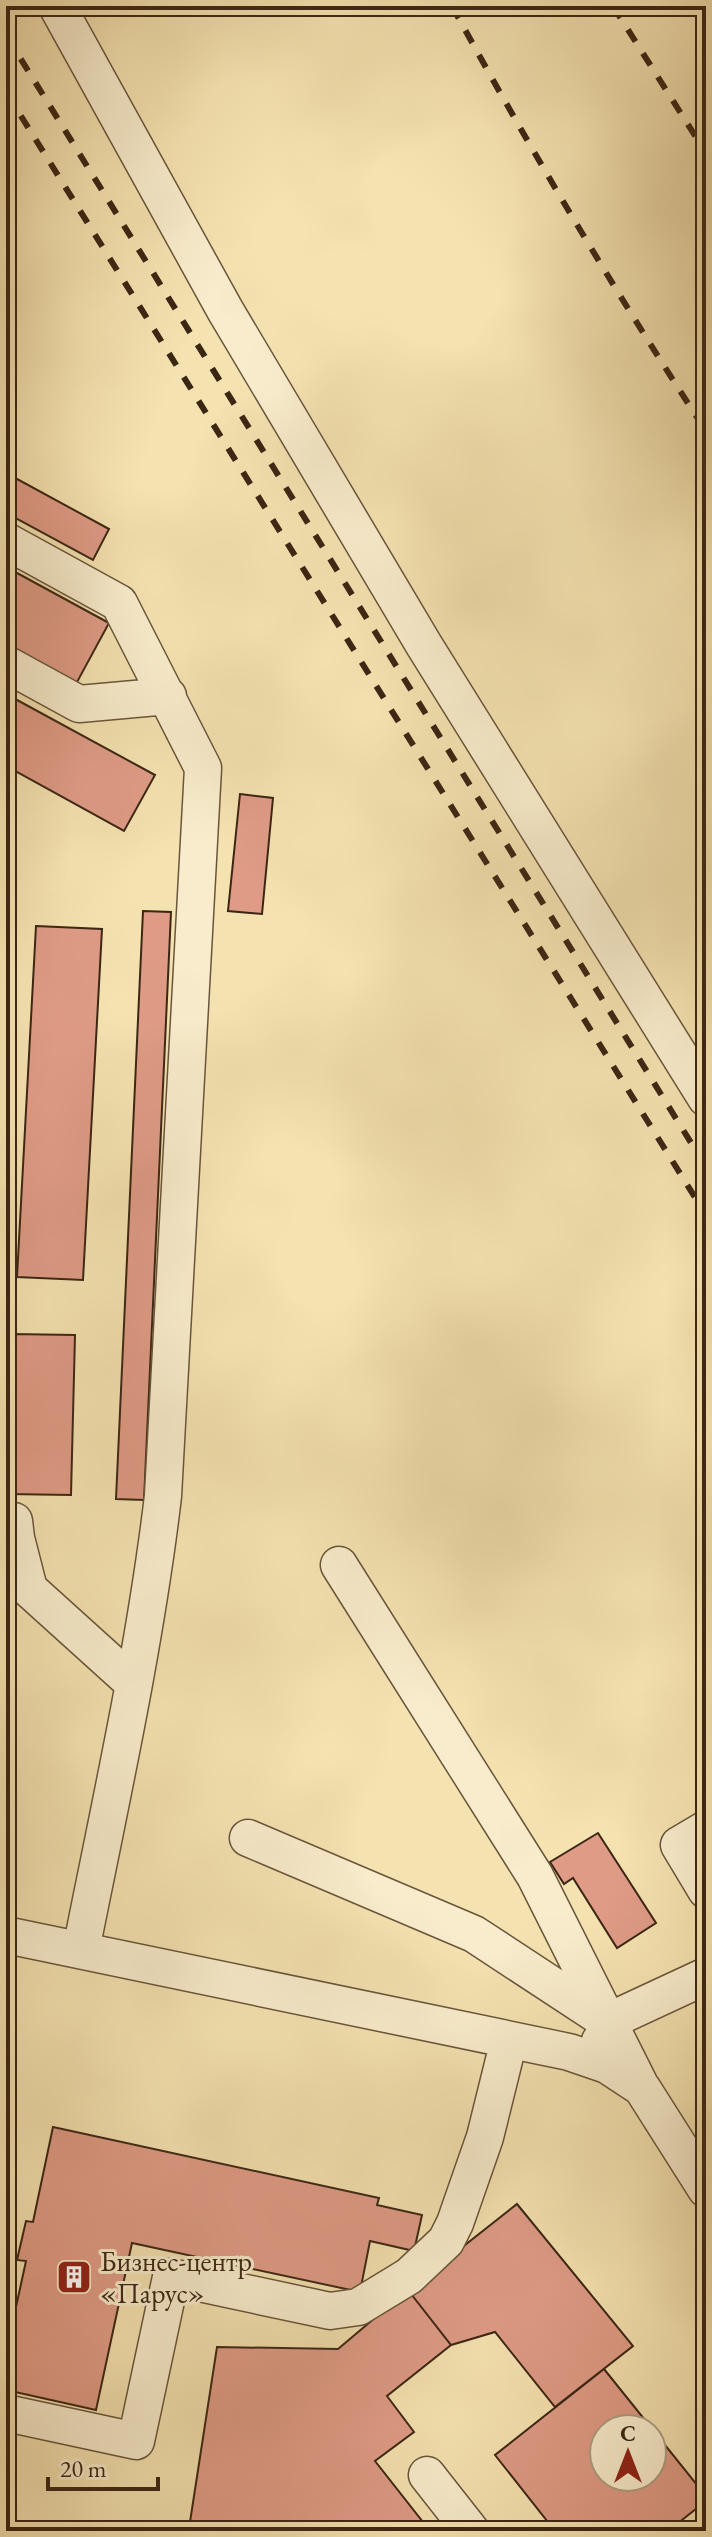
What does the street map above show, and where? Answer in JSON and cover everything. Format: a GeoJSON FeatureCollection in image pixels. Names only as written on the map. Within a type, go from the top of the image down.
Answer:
{"type":"FeatureCollection","features":[{"type":"Feature","properties":{"kind":"street"},"geometry":{"type":"LineString","coordinates":[[57,6],[225,310],[424,645],[706,1098]]}},
{"type":"Feature","properties":{"kind":"street"},"geometry":{"type":"LineString","coordinates":[[6,541],[119,603],[203,768],[163,1496],[133,1683],[81,1950]]}},
{"type":"Feature","properties":{"kind":"street"},"geometry":{"type":"LineString","coordinates":[[6,664],[79,704],[168,696]]}},
{"type":"Feature","properties":{"kind":"street"},"geometry":{"type":"LineString","coordinates":[[14,1521],[29,1589],[133,1683]]}},
{"type":"Feature","properties":{"kind":"street"},"geometry":{"type":"LineString","coordinates":[[339,1565],[535,1876],[642,2088],[706,2189]]}},
{"type":"Feature","properties":{"kind":"street"},"geometry":{"type":"LineString","coordinates":[[706,1829],[679,1845],[706,1890]]}},
{"type":"Feature","properties":{"kind":"street"},"geometry":{"type":"LineString","coordinates":[[248,1838],[474,1934],[607,2022]]}},
{"type":"Feature","properties":{"kind":"street"},"geometry":{"type":"LineString","coordinates":[[6,1935],[569,2052],[607,2065],[642,2088]]}},
{"type":"Feature","properties":{"kind":"street"},"geometry":{"type":"LineString","coordinates":[[569,2052],[591,2048],[602,2039],[607,2022],[706,1976]]}},
{"type":"Feature","properties":{"kind":"street"},"geometry":{"type":"LineString","coordinates":[[6,2413],[136,2441],[171,2277],[330,2311],[358,2307],[409,2276],[446,2241],[455,2223],[485,2137],[509,2040]]}},
{"type":"Feature","properties":{"kind":"street"},"geometry":{"type":"LineString","coordinates":[[427,2475],[471,2531]]}},
{"type":"Feature","properties":{"kind":"building"},"geometry":{"type":"Polygon","coordinates":[[[6,473],[109,529],[93,560],[6,513],[6,473]]]}},
{"type":"Feature","properties":{"kind":"building"},"geometry":{"type":"Polygon","coordinates":[[[6,567],[109,623],[76,684],[6,645],[6,567]]]}},
{"type":"Feature","properties":{"kind":"building"},"geometry":{"type":"Polygon","coordinates":[[[6,694],[155,775],[124,831],[6,766],[6,694]]]}},
{"type":"Feature","properties":{"kind":"building"},"geometry":{"type":"Polygon","coordinates":[[[240,794],[273,798],[262,914],[228,911],[240,794]]]}},
{"type":"Feature","properties":{"kind":"building"},"geometry":{"type":"Polygon","coordinates":[[[143,911],[171,912],[144,1500],[116,1499],[143,911]]]}},
{"type":"Feature","properties":{"kind":"building"},"geometry":{"type":"Polygon","coordinates":[[[36,926],[102,929],[83,1280],[17,1277],[36,926]]]}},
{"type":"Feature","properties":{"kind":"building"},"geometry":{"type":"Polygon","coordinates":[[[11,1334],[75,1335],[71,1495],[7,1494],[11,1334]]]}},
{"type":"Feature","properties":{"kind":"building"},"geometry":{"type":"Polygon","coordinates":[[[598,1833],[656,1923],[617,1948],[573,1878],[564,1884],[550,1862],[598,1833]]]}},
{"type":"Feature","properties":{"kind":"building","name":"Бизнес-центр «Парус»"},"geometry":{"type":"Polygon","coordinates":[[[53,2127],[379,2198],[377,2205],[422,2215],[414,2251],[370,2241],[360,2292],[132,2243],[96,2410],[6,2390],[6,2353],[26,2261],[17,2260],[26,2221],[33,2222],[53,2127]]]}},
{"type":"Feature","properties":{"kind":"building"},"geometry":{"type":"Polygon","coordinates":[[[517,2204],[633,2346],[555,2407],[495,2332],[451,2345],[408,2290],[517,2204]]]}},
{"type":"Feature","properties":{"kind":"building"},"geometry":{"type":"Polygon","coordinates":[[[408,2290],[451,2345],[387,2396],[414,2432],[375,2461],[430,2531],[179,2531],[190,2522],[217,2347],[338,2349],[408,2290]]]}},
{"type":"Feature","properties":{"kind":"building"},"geometry":{"type":"Polygon","coordinates":[[[604,2369],[639,2413],[588,2413],[588,2493],[668,2493],[668,2449],[706,2496],[706,2501],[668,2531],[555,2531],[495,2455],[604,2369]]]}},
{"type":"Feature","properties":{"kind":"railway"},"geometry":{"type":"LineString","coordinates":[[452,6],[575,221],[706,431]]}},
{"type":"Feature","properties":{"kind":"railway"},"geometry":{"type":"LineString","coordinates":[[613,6],[706,153]]}},
{"type":"Feature","properties":{"kind":"railway"},"geometry":{"type":"LineString","coordinates":[[6,35],[706,1167]]}},
{"type":"Feature","properties":{"kind":"railway"},"geometry":{"type":"LineString","coordinates":[[6,92],[706,1215]]}},
{"type":"Feature","properties":{"kind":"place","name":"Бизнес-центр «Парус»"},"geometry":{"type":"Point","coordinates":[74,2277]}}]}
